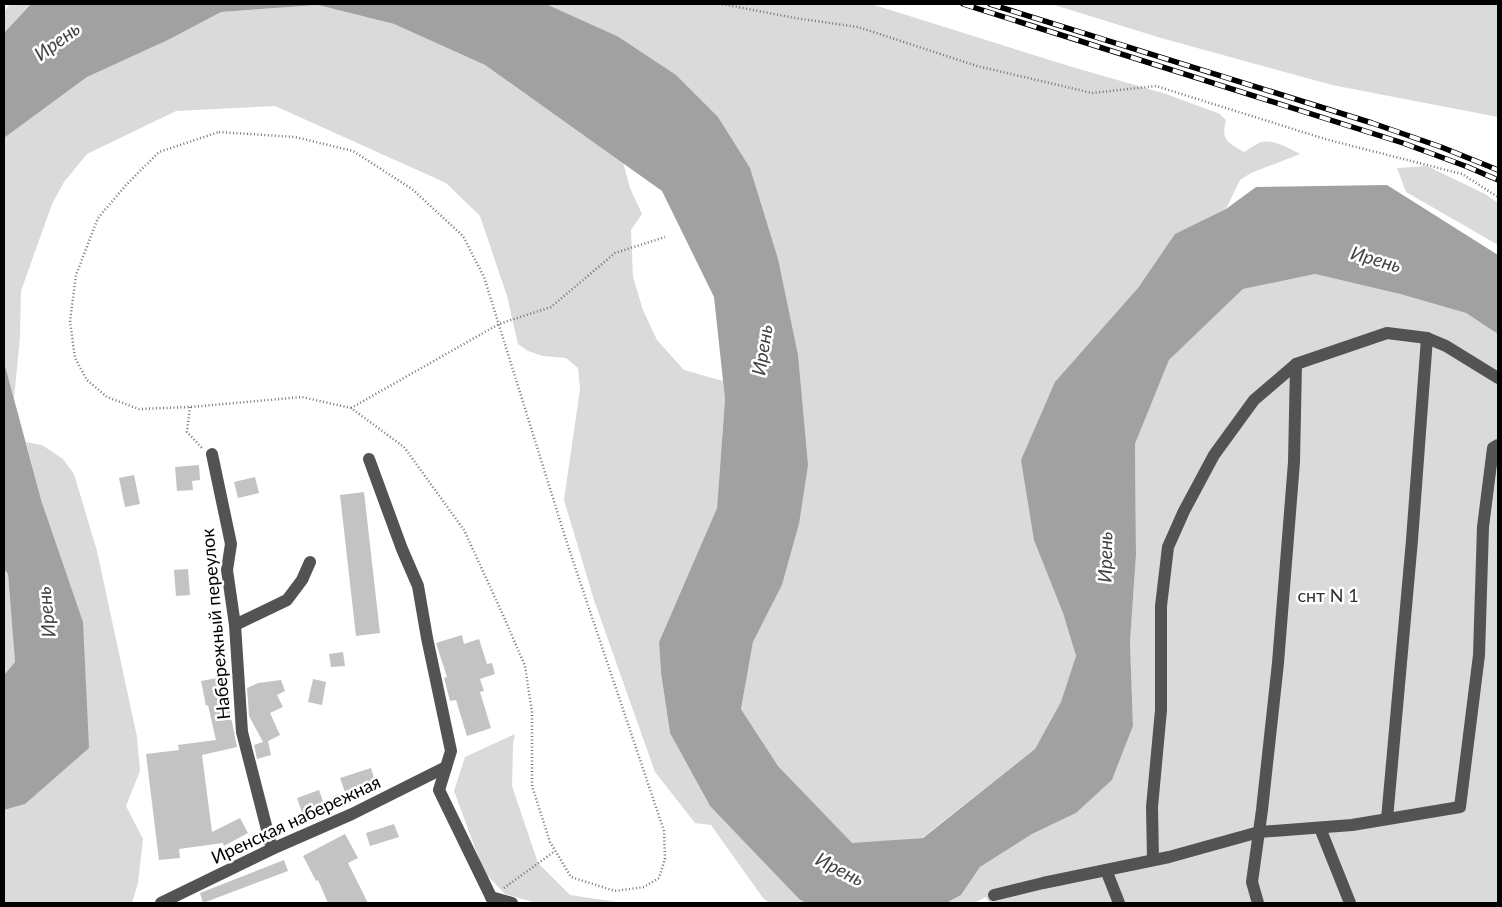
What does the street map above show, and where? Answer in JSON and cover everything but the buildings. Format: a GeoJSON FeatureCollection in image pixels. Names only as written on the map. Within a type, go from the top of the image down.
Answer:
{"type":"FeatureCollection","features":[{"type":"Feature","properties":{"kind":"street"},"geometry":{"type":"LineString","coordinates":[[1153,860],[1152,807],[1160,710],[1161,606],[1168,547],[1184,511],[1214,455],[1254,400],[1296,364],[1386,333],[1427,338],[1446,346],[1498,378]]}},
{"type":"Feature","properties":{"kind":"street"},"geometry":{"type":"LineString","coordinates":[[1387,819],[1412,550],[1427,338]]}},
{"type":"Feature","properties":{"kind":"street"},"geometry":{"type":"LineString","coordinates":[[1258,903],[1252,882],[1278,663],[1294,462],[1296,364]]}},
{"type":"Feature","properties":{"kind":"street"},"geometry":{"type":"LineString","coordinates":[[994,895],[1153,860],[1259,832],[1352,825],[1460,807],[1479,655],[1483,527],[1493,448],[1498,445]]}},
{"type":"Feature","properties":{"kind":"street","name":"Набережный переулок"},"geometry":{"type":"LineString","coordinates":[[212,454],[231,544],[227,570],[235,625],[242,732],[272,849]]}},
{"type":"Feature","properties":{"kind":"street"},"geometry":{"type":"LineString","coordinates":[[369,459],[402,549],[418,586],[451,751],[439,790],[492,900],[512,903]]}},
{"type":"Feature","properties":{"kind":"street"},"geometry":{"type":"LineString","coordinates":[[235,625],[287,600],[302,580],[310,562]]}},
{"type":"Feature","properties":{"kind":"street","name":"Иренская набережная"},"geometry":{"type":"LineString","coordinates":[[161,903],[272,849],[352,814],[446,767]]}},
{"type":"Feature","properties":{"kind":"street"},"geometry":{"type":"LineString","coordinates":[[1320,828],[1350,903]]}},
{"type":"Feature","properties":{"kind":"street"},"geometry":{"type":"LineString","coordinates":[[1106,870],[1118,903]]}},
{"type":"Feature","properties":{"kind":"path"},"geometry":{"type":"LineString","coordinates":[[722,4],[795,18],[858,27],[977,66],[1092,93],[1156,86],[1325,139],[1462,174],[1498,197]]}},
{"type":"Feature","properties":{"kind":"path"},"geometry":{"type":"LineString","coordinates":[[219,132],[295,137],[353,151],[412,189],[463,236],[484,277],[499,324],[566,540],[664,831],[665,859],[659,878],[644,887],[615,891],[571,877],[550,842],[532,786],[532,712],[525,666],[500,606],[464,530],[404,447],[351,408],[302,398],[139,409],[107,397],[88,380],[75,358],[70,321],[76,275],[98,218],[127,184],[159,152],[219,132]]}},
{"type":"Feature","properties":{"kind":"path"},"geometry":{"type":"LineString","coordinates":[[351,408],[499,324],[551,307],[615,253],[664,237]]}},
{"type":"Feature","properties":{"kind":"path"},"geometry":{"type":"LineString","coordinates":[[190,407],[187,432],[198,446],[212,454]]}},
{"type":"Feature","properties":{"kind":"path"},"geometry":{"type":"LineString","coordinates":[[492,900],[555,851]]}},
{"type":"Feature","properties":{"kind":"green space"},"geometry":{"type":"Polygon","coordinates":[[[10,4],[31,4],[4,33],[4,11],[10,4]]]}},
{"type":"Feature","properties":{"kind":"green space"},"geometry":{"type":"Polygon","coordinates":[[[546,4],[871,4],[1069,66],[1166,94],[1220,114],[1226,120],[1224,132],[1227,140],[1244,152],[1266,141],[1281,145],[1300,154],[1251,173],[1240,180],[1226,209],[1175,235],[1138,288],[1063,613],[1076,656],[1062,702],[1035,749],[922,838],[852,844],[778,766],[741,709],[753,642],[782,585],[799,524],[617,36],[546,4]]]}},
{"type":"Feature","properties":{"kind":"green space"},"geometry":{"type":"Polygon","coordinates":[[[1051,4],[1498,4],[1498,117],[1332,85],[1161,38],[1051,4]]]}},
{"type":"Feature","properties":{"kind":"green space"},"geometry":{"type":"Polygon","coordinates":[[[318,5],[394,24],[485,65],[623,162],[630,188],[642,214],[631,230],[633,277],[643,310],[657,340],[684,370],[723,381],[725,399],[717,508],[659,642],[661,673],[670,733],[710,806],[799,899],[806,903],[769,903],[763,898],[711,825],[695,823],[655,772],[594,600],[564,500],[580,389],[578,368],[566,358],[543,356],[528,351],[518,344],[507,296],[480,216],[446,183],[275,106],[176,111],[87,154],[64,182],[52,204],[21,291],[20,337],[14,399],[4,362],[4,138],[87,77],[168,40],[221,12],[318,5]]]}},
{"type":"Feature","properties":{"kind":"green space"},"geometry":{"type":"Polygon","coordinates":[[[1427,166],[1485,194],[1498,203],[1498,245],[1406,192],[1397,168],[1427,166]]]}},
{"type":"Feature","properties":{"kind":"green space","name":"снт N 1"},"geometry":{"type":"Polygon","coordinates":[[[1315,274],[1400,294],[1466,313],[1498,334],[1498,903],[989,903],[986,897],[974,903],[946,903],[961,895],[980,867],[1032,834],[1076,813],[1112,780],[1133,726],[1130,642],[1136,555],[1135,444],[1169,360],[1243,289],[1315,274]]]}},
{"type":"Feature","properties":{"kind":"green space"},"geometry":{"type":"Polygon","coordinates":[[[26,442],[42,445],[63,459],[74,474],[97,551],[137,737],[140,771],[126,806],[143,839],[138,883],[132,903],[4,903],[4,810],[25,804],[42,503],[26,442]]]}},
{"type":"Feature","properties":{"kind":"green space"},"geometry":{"type":"Polygon","coordinates":[[[4,569],[8,574],[15,662],[4,675],[4,569]]]}},
{"type":"Feature","properties":{"kind":"green space"},"geometry":{"type":"Polygon","coordinates":[[[515,734],[512,786],[538,863],[570,895],[623,903],[536,903],[505,894],[484,872],[454,791],[465,757],[515,734]]]}},
{"type":"Feature","properties":{"kind":"water","name":"Ирень"},"geometry":{"type":"Polygon","coordinates":[[[31,4],[546,4],[617,36],[676,75],[718,117],[750,168],[778,259],[798,355],[808,465],[799,524],[782,585],[753,642],[741,709],[778,766],[852,843],[923,838],[1035,749],[1061,702],[1076,656],[1063,613],[1034,540],[1021,460],[1055,382],[1138,288],[1175,234],[1226,209],[1256,187],[1387,185],[1498,255],[1498,334],[1466,313],[1400,294],[1315,274],[1243,289],[1169,360],[1135,444],[1136,555],[1130,642],[1133,726],[1112,780],[1076,813],[1032,834],[980,867],[961,895],[946,903],[806,903],[799,899],[710,806],[670,733],[661,673],[659,642],[717,508],[725,399],[714,297],[662,191],[485,65],[394,24],[318,5],[221,12],[168,40],[87,77],[4,138],[4,33],[31,4]]]}},
{"type":"Feature","properties":{"kind":"water","name":"Ирень"},"geometry":{"type":"Polygon","coordinates":[[[4,362],[42,503],[83,622],[89,748],[25,804],[4,810],[4,675],[15,662],[8,574],[4,569],[4,362]]]}},
{"type":"Feature","properties":{"kind":"railway"},"geometry":{"type":"LineString","coordinates":[[963,4],[1403,143],[1498,180]]}},
{"type":"Feature","properties":{"kind":"railway"},"geometry":{"type":"LineString","coordinates":[[990,4],[1372,123],[1441,147],[1498,170]]}}]}
